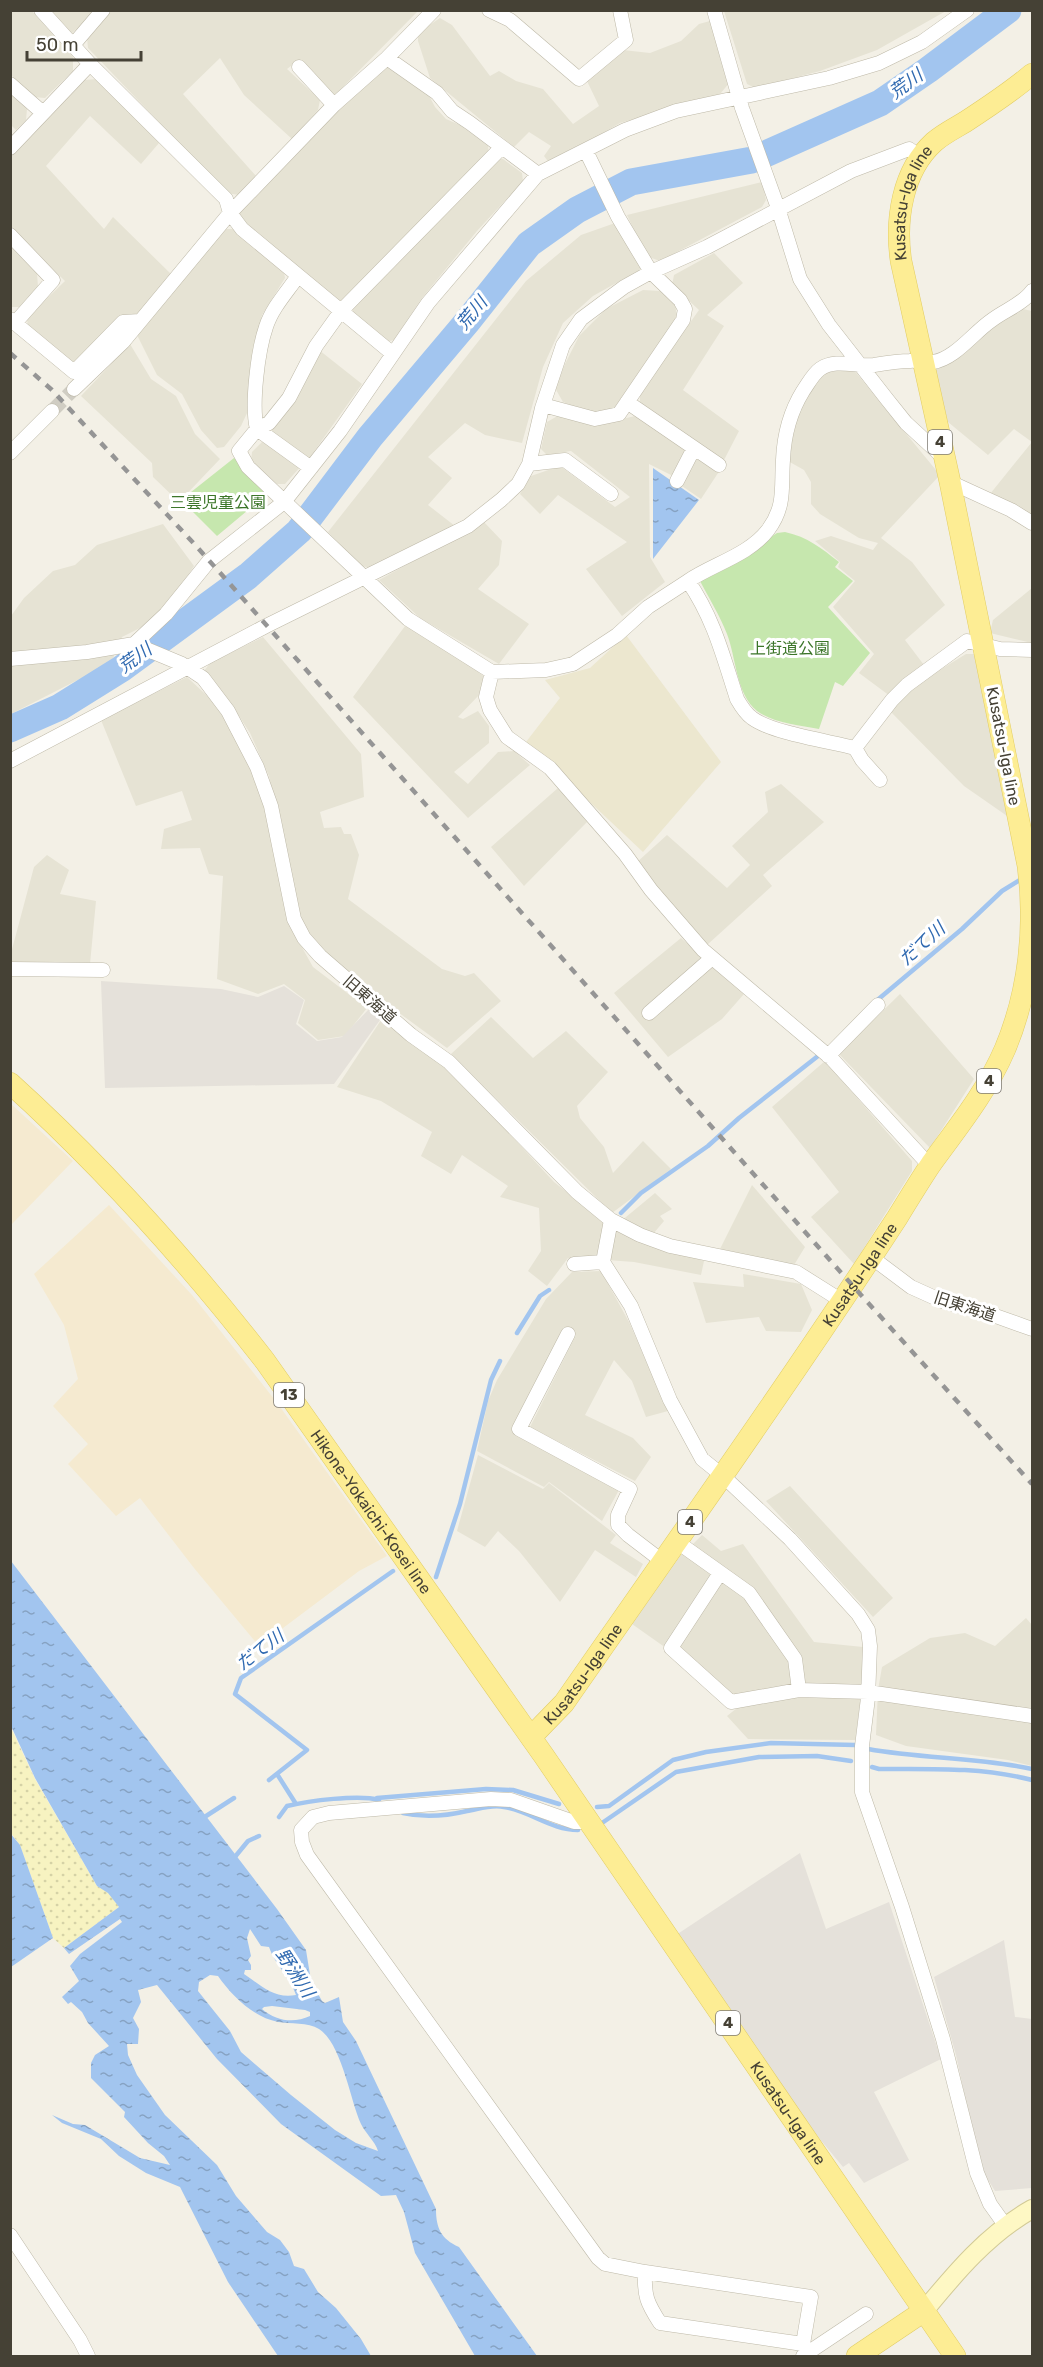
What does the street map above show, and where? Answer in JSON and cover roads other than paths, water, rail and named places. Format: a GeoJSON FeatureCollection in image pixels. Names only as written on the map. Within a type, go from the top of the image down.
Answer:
{"type":"FeatureCollection","features":[{"type":"Feature","properties":{"kind":"main road","name":"Kusatsu-Iga line"},"geometry":{"type":"LineString","coordinates":[[955,2356],[531,1737],[564,1703],[723,1476],[872,1257],[930,1166],[992,1076],[1006,1048],[1017,1013],[1026,977],[1031,921],[1030,884],[950,482],[901,261],[898,225],[907,185],[920,157],[935,141],[997,101],[1032,74]]}},
{"type":"Feature","properties":{"kind":"main road","name":"Hikone-Yokaichi-Kosei line"},"geometry":{"type":"LineString","coordinates":[[10,1083],[133,1204],[224,1307],[265,1361],[531,1737]]}},
{"type":"Feature","properties":{"kind":"main road"},"geometry":{"type":"LineString","coordinates":[[857,2356],[924,2311]]}},
{"type":"Feature","properties":{"kind":"street"},"geometry":{"type":"LineString","coordinates":[[41,10],[90,64],[226,199],[230,213],[242,229],[393,354]]}},
{"type":"Feature","properties":{"kind":"street"},"geometry":{"type":"LineString","coordinates":[[73,45],[102,10]]}},
{"type":"Feature","properties":{"kind":"street"},"geometry":{"type":"LineString","coordinates":[[74,389],[123,342],[230,213],[334,105],[387,58],[434,10]]}},
{"type":"Feature","properties":{"kind":"street"},"geometry":{"type":"LineString","coordinates":[[489,10],[515,15],[579,79],[626,40],[620,10]]}},
{"type":"Feature","properties":{"kind":"street"},"geometry":{"type":"LineString","coordinates":[[714,10],[740,103],[778,208],[800,279],[829,325],[906,423],[943,457]]}},
{"type":"Feature","properties":{"kind":"street"},"geometry":{"type":"LineString","coordinates":[[10,659],[87,652],[134,644],[166,614],[209,561],[289,505],[311,468],[340,431],[428,303],[537,174],[625,130],[676,111],[740,103],[879,63],[922,42],[967,10]]}},
{"type":"Feature","properties":{"kind":"street"},"geometry":{"type":"LineString","coordinates":[[387,58],[437,93],[452,111],[537,174]]}},
{"type":"Feature","properties":{"kind":"street"},"geometry":{"type":"LineString","coordinates":[[10,148],[90,64]]}},
{"type":"Feature","properties":{"kind":"street"},"geometry":{"type":"LineString","coordinates":[[299,66],[334,105]]}},
{"type":"Feature","properties":{"kind":"street"},"geometry":{"type":"LineString","coordinates":[[10,84],[43,113]]}},
{"type":"Feature","properties":{"kind":"street"},"geometry":{"type":"LineString","coordinates":[[502,147],[340,311],[316,346],[289,398],[270,423],[257,429],[239,451],[248,467],[326,539],[389,604],[408,619],[492,672],[546,670],[573,664],[617,634],[648,607],[688,581],[754,544],[768,531],[781,504],[785,438],[795,404],[809,381],[820,369],[836,363],[860,364],[913,360],[933,362],[951,354],[991,320],[1027,305],[1032,291]]}},
{"type":"Feature","properties":{"kind":"street"},"geometry":{"type":"LineString","coordinates":[[10,761],[185,666],[468,526],[501,501],[518,484],[529,464],[543,405],[563,345],[581,319],[651,272],[707,247],[851,171],[909,149],[920,157]]}},
{"type":"Feature","properties":{"kind":"street"},"geometry":{"type":"LineString","coordinates":[[543,405],[596,419],[619,414],[683,320],[685,309],[680,300],[651,272],[618,217],[586,151]]}},
{"type":"Feature","properties":{"kind":"street"},"geometry":{"type":"LineString","coordinates":[[10,235],[54,280],[13,321],[74,372],[123,322],[140,321]]}},
{"type":"Feature","properties":{"kind":"street"},"geometry":{"type":"LineString","coordinates":[[298,276],[276,306],[266,326],[253,414],[257,429],[311,468]]}},
{"type":"Feature","properties":{"kind":"street"},"geometry":{"type":"LineString","coordinates":[[627,402],[719,465]]}},
{"type":"Feature","properties":{"kind":"street"},"geometry":{"type":"LineString","coordinates":[[10,453],[52,411]]}},
{"type":"Feature","properties":{"kind":"street"},"geometry":{"type":"LineString","coordinates":[[677,481],[694,448]]}},
{"type":"Feature","properties":{"kind":"street"},"geometry":{"type":"LineString","coordinates":[[529,464],[564,460],[611,494]]}},
{"type":"Feature","properties":{"kind":"street"},"geometry":{"type":"LineString","coordinates":[[950,482],[1011,510],[1032,523]]}},
{"type":"Feature","properties":{"kind":"street"},"geometry":{"type":"LineString","coordinates":[[688,581],[716,629],[737,699],[743,710],[766,725],[855,748],[862,760],[880,780]]}},
{"type":"Feature","properties":{"kind":"street"},"geometry":{"type":"LineString","coordinates":[[855,748],[892,699],[907,685],[967,641],[1000,649],[1032,650]]}},
{"type":"Feature","properties":{"kind":"street","name":"旧東海道"},"geometry":{"type":"LineString","coordinates":[[134,644],[185,666],[203,678],[228,711],[257,767],[271,806],[294,919],[304,938],[320,956],[403,1028],[449,1062],[577,1192],[611,1220],[640,1235],[670,1246],[796,1272],[842,1300]]}},
{"type":"Feature","properties":{"kind":"street"},"geometry":{"type":"LineString","coordinates":[[492,672],[486,697],[490,710],[507,737],[549,768],[625,854],[651,890],[712,958],[828,1056],[930,1166]]}},
{"type":"Feature","properties":{"kind":"street"},"geometry":{"type":"LineString","coordinates":[[649,1013],[712,958]]}},
{"type":"Feature","properties":{"kind":"street"},"geometry":{"type":"LineString","coordinates":[[10,969],[103,970]]}},
{"type":"Feature","properties":{"kind":"street"},"geometry":{"type":"LineString","coordinates":[[828,1056],[878,1005]]}},
{"type":"Feature","properties":{"kind":"street"},"geometry":{"type":"LineString","coordinates":[[611,1220],[603,1262],[631,1306],[670,1400],[702,1459],[790,1539],[858,1614],[868,1630],[870,1646],[862,1746],[862,1792],[902,1907],[943,2039],[977,2173],[990,2204],[1005,2225]]}},
{"type":"Feature","properties":{"kind":"street","name":"旧東海道"},"geometry":{"type":"LineString","coordinates":[[872,1257],[912,1287],[942,1301],[990,1314],[1032,1329]]}},
{"type":"Feature","properties":{"kind":"street"},"geometry":{"type":"LineString","coordinates":[[574,1264],[603,1262]]}},
{"type":"Feature","properties":{"kind":"street"},"geometry":{"type":"LineString","coordinates":[[568,1334],[519,1429],[630,1489],[618,1515],[618,1525],[628,1536],[662,1561]]}},
{"type":"Feature","properties":{"kind":"street"},"geometry":{"type":"LineString","coordinates":[[676,1541],[748,1593],[795,1659],[799,1690]]}},
{"type":"Feature","properties":{"kind":"street"},"geometry":{"type":"LineString","coordinates":[[720,1573],[671,1648],[731,1702],[799,1690],[868,1692],[1032,1716]]}},
{"type":"Feature","properties":{"kind":"street"},"geometry":{"type":"LineString","coordinates":[[590,1822],[574,1822],[511,1800],[491,1799],[328,1813],[313,1817],[301,1830],[307,1856],[598,2258],[605,2264],[645,2272],[811,2297],[806,2353]]}},
{"type":"Feature","properties":{"kind":"street"},"geometry":{"type":"LineString","coordinates":[[924,2311],[976,2252],[1005,2225],[1032,2209]]}},
{"type":"Feature","properties":{"kind":"street"},"geometry":{"type":"LineString","coordinates":[[10,2235],[80,2340],[88,2356]]}},
{"type":"Feature","properties":{"kind":"street"},"geometry":{"type":"LineString","coordinates":[[645,2272],[644,2290],[647,2303],[660,2323],[806,2353],[866,2314]]}},
{"type":"Feature","properties":{"kind":"water"},"geometry":{"type":"Polygon","coordinates":[[[653,468],[699,500],[653,559],[653,468]]]}},
{"type":"Feature","properties":{"kind":"water","name":"野洲川"},"geometry":{"type":"Polygon","coordinates":[[[11,1561],[306,1950],[311,1981],[322,2001],[325,2003],[339,1997],[343,2022],[356,2041],[436,2209],[441,2232],[459,2247],[537,2356],[475,2356],[415,2253],[404,2212],[396,2195],[381,2196],[281,2124],[217,2059],[157,1985],[138,1990],[141,2002],[133,2018],[139,2029],[138,2044],[127,2044],[128,2055],[137,2075],[165,2115],[217,2165],[236,2196],[267,2232],[280,2240],[289,2252],[294,2266],[304,2269],[318,2292],[336,2308],[361,2339],[371,2356],[278,2356],[228,2282],[180,2187],[146,2173],[119,2156],[101,2139],[62,2123],[52,2115],[73,2124],[85,2125],[140,2158],[170,2165],[164,2156],[148,2143],[124,2117],[125,2112],[91,2078],[91,2063],[95,2055],[109,2046],[88,2023],[82,2012],[71,2002],[68,2004],[62,1997],[79,1981],[70,1966],[80,1954],[122,1922],[120,1919],[69,1954],[64,1948],[119,1907],[108,1893],[97,1886],[35,1778],[11,1726],[11,1561]],[[250,1929],[247,1938],[251,1970],[245,1970],[244,1974],[274,1993],[296,1995],[269,1947],[261,1946],[250,1929]],[[210,1975],[199,1982],[198,1991],[230,2031],[241,2052],[335,2130],[356,2143],[378,2151],[361,2124],[339,2059],[327,2036],[315,2027],[278,2022],[260,2016],[237,1998],[218,1976],[210,1975]],[[264,2007],[262,2009],[280,2019],[298,2020],[310,2016],[310,2012],[305,2010],[264,2007]]]}},
{"type":"Feature","properties":{"kind":"water"},"geometry":{"type":"Polygon","coordinates":[[[10,1833],[20,1845],[53,1938],[11,1967],[10,1833]]]}},
{"type":"Feature","properties":{"kind":"waterway","name":"荒川"},"geometry":{"type":"LineString","coordinates":[[10,729],[60,707],[121,669],[248,576],[299,531],[370,437],[529,244],[577,210],[631,182],[752,160],[880,103],[1008,10]]}},
{"type":"Feature","properties":{"kind":"waterway","name":"だて川"},"geometry":{"type":"LineString","coordinates":[[875,1002],[962,929],[1002,891],[1023,878]]}},
{"type":"Feature","properties":{"kind":"waterway","name":"だて川"},"geometry":{"type":"LineString","coordinates":[[621,1213],[641,1193],[708,1146],[739,1118],[818,1056]]}},
{"type":"Feature","properties":{"kind":"waterway","name":"だて川"},"geometry":{"type":"LineString","coordinates":[[517,1333],[540,1296],[549,1290]]}},
{"type":"Feature","properties":{"kind":"waterway","name":"だて川"},"geometry":{"type":"LineString","coordinates":[[436,1577],[460,1504],[491,1380],[500,1361]]}},
{"type":"Feature","properties":{"kind":"waterway","name":"だて川"},"geometry":{"type":"LineString","coordinates":[[269,1780],[307,1750],[235,1694],[241,1678],[393,1571]]}},
{"type":"Feature","properties":{"kind":"waterway"},"geometry":{"type":"LineString","coordinates":[[597,1807],[609,1806],[673,1760],[706,1752],[771,1743],[855,1745]]}},
{"type":"Feature","properties":{"kind":"waterway"},"geometry":{"type":"LineString","coordinates":[[868,1749],[991,1762],[1032,1769]]}},
{"type":"Feature","properties":{"kind":"waterway"},"geometry":{"type":"LineString","coordinates":[[602,1823],[676,1772],[759,1757],[817,1756],[851,1761]]}},
{"type":"Feature","properties":{"kind":"waterway"},"geometry":{"type":"LineString","coordinates":[[872,1767],[975,1771],[1032,1780]]}},
{"type":"Feature","properties":{"kind":"waterway"},"geometry":{"type":"LineString","coordinates":[[277,1774],[296,1804]]}},
{"type":"Feature","properties":{"kind":"waterway"},"geometry":{"type":"LineString","coordinates":[[377,1798],[486,1789],[513,1790],[559,1804]]}},
{"type":"Feature","properties":{"kind":"waterway","name":"だて川"},"geometry":{"type":"LineString","coordinates":[[203,1818],[234,1798]]}},
{"type":"Feature","properties":{"kind":"waterway"},"geometry":{"type":"LineString","coordinates":[[279,1817],[287,1806],[307,1802],[347,1798],[379,1800]]}},
{"type":"Feature","properties":{"kind":"waterway"},"geometry":{"type":"LineString","coordinates":[[403,1813],[435,1816],[499,1806],[523,1812],[559,1827],[578,1830]]}},
{"type":"Feature","properties":{"kind":"waterway"},"geometry":{"type":"LineString","coordinates":[[234,1858],[248,1841],[259,1836]]}},
{"type":"Feature","properties":{"kind":"tunnel"},"geometry":{"type":"LineString","coordinates":[[52,411],[74,389]]}},
{"type":"Feature","properties":{"kind":"railway"},"geometry":{"type":"LineString","coordinates":[[10,353],[52,390],[198,548],[861,1295],[1032,1484]]}},
{"type":"Feature","properties":{"kind":"park label","name":"三雲児童公園"},"geometry":{"type":"Point","coordinates":[218,502]}},
{"type":"Feature","properties":{"kind":"park label","name":"上街道公園"},"geometry":{"type":"Point","coordinates":[790,648]}}]}
